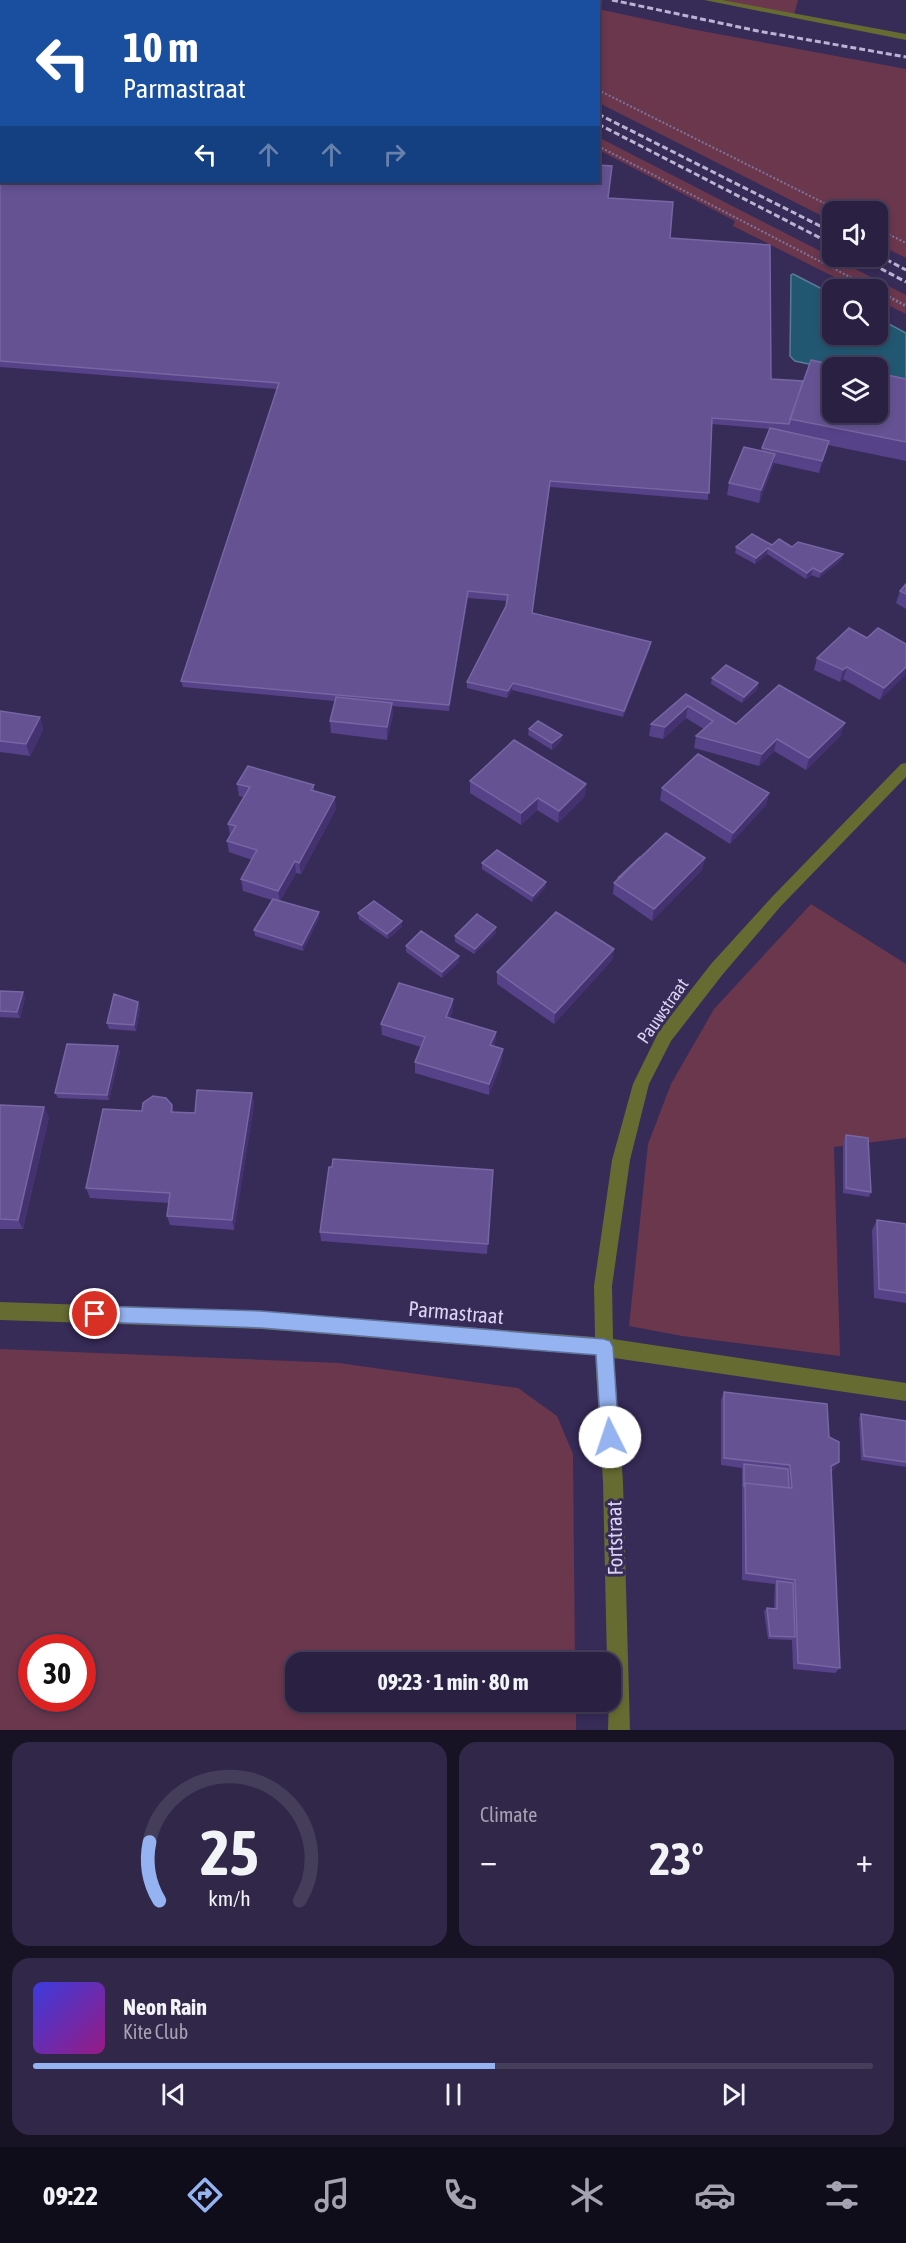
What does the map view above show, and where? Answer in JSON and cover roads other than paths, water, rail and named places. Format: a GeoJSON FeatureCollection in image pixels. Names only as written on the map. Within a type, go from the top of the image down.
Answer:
{"type":"FeatureCollection","features":[{"type":"Feature","properties":{"kind":"street"},"geometry":{"type":"LineString","coordinates":[[708,0],[906,37]]}},
{"type":"Feature","properties":{"kind":"street","name":"Pauwstraat"},"geometry":{"type":"LineString","coordinates":[[604,1347],[603,1286],[621,1160],[641,1084],[660,1046],[717,969],[776,902],[906,768]]}},
{"type":"Feature","properties":{"kind":"street","name":"Parmastraat"},"geometry":{"type":"LineString","coordinates":[[0,1311],[261,1320],[604,1347],[906,1392]]}},
{"type":"Feature","properties":{"kind":"street","name":"Fortstraat"},"geometry":{"type":"LineString","coordinates":[[604,1347],[613,1482],[619,1730]]}},
{"type":"Feature","properties":{"kind":"water"},"geometry":{"type":"Polygon","coordinates":[[[791,275],[822,289],[822,345],[888,345],[888,323],[906,333],[906,385],[888,381],[888,357],[822,357],[822,367],[795,361],[790,356],[791,275]]]}},
{"type":"Feature","properties":{"kind":"railway"},"geometry":{"type":"LineString","coordinates":[[612,0],[758,31],[906,57]]}},
{"type":"Feature","properties":{"kind":"railway"},"geometry":{"type":"LineString","coordinates":[[600,115],[822,227]]}},
{"type":"Feature","properties":{"kind":"railway"},"geometry":{"type":"LineString","coordinates":[[600,125],[822,239]]}},
{"type":"Feature","properties":{"kind":"railway"},"geometry":{"type":"LineString","coordinates":[[888,260],[906,270]]}},
{"type":"Feature","properties":{"kind":"railway"},"geometry":{"type":"LineString","coordinates":[[878,267],[906,282]]}}]}
